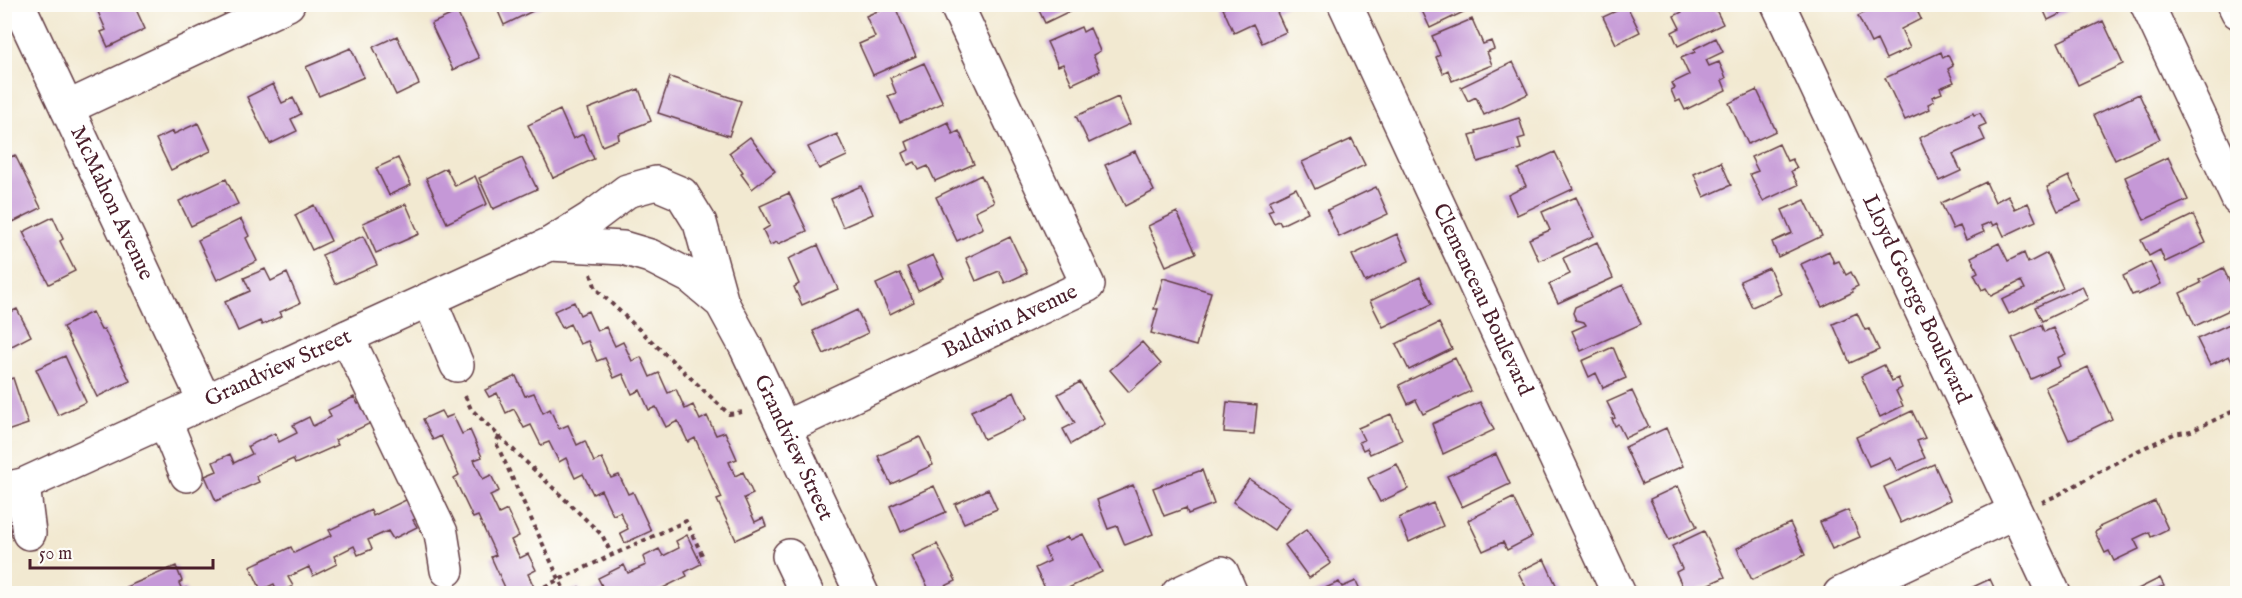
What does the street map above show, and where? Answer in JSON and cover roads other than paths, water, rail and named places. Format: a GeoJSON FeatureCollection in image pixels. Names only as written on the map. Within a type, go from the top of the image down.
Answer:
{"type":"FeatureCollection","features":[{"type":"Feature","properties":{"kind":"street","name":"McMahon Avenue"},"geometry":{"type":"LineString","coordinates":[[18,4],[205,402]]}},
{"type":"Feature","properties":{"kind":"street"},"geometry":{"type":"LineString","coordinates":[[67,108],[288,4]]}},
{"type":"Feature","properties":{"kind":"street","name":"Baldwin Avenue"},"geometry":{"type":"LineString","coordinates":[[784,428],[1088,285],[956,4]]}},
{"type":"Feature","properties":{"kind":"street","name":"Clemenceau Boulevard"},"geometry":{"type":"LineString","coordinates":[[1345,4],[1619,594]]}},
{"type":"Feature","properties":{"kind":"street","name":"Lloyd George Boulevard"},"geometry":{"type":"LineString","coordinates":[[1778,4],[2024,508],[2054,594]]}},
{"type":"Feature","properties":{"kind":"street"},"geometry":{"type":"LineString","coordinates":[[2147,4],[2238,199]]}},
{"type":"Feature","properties":{"kind":"street"},"geometry":{"type":"LineString","coordinates":[[2234,4],[2238,12]]}},
{"type":"Feature","properties":{"kind":"street","name":"Grandview Street"},"geometry":{"type":"LineString","coordinates":[[14,487],[165,421],[550,244],[590,219],[627,191],[657,183],[682,194],[700,223],[722,303],[746,347],[862,594]]}},
{"type":"Feature","properties":{"kind":"street","name":"Grandview Street"},"geometry":{"type":"LineString","coordinates":[[550,244],[623,248],[650,256],[691,277],[722,303]]}},
{"type":"Feature","properties":{"kind":"street"},"geometry":{"type":"LineString","coordinates":[[429,299],[457,365]]}},
{"type":"Feature","properties":{"kind":"street"},"geometry":{"type":"LineString","coordinates":[[347,338],[441,533],[447,570]]}},
{"type":"Feature","properties":{"kind":"street"},"geometry":{"type":"LineString","coordinates":[[165,421],[188,475]]}},
{"type":"Feature","properties":{"kind":"street"},"geometry":{"type":"LineString","coordinates":[[14,487],[29,533]]}},
{"type":"Feature","properties":{"kind":"street"},"geometry":{"type":"LineString","coordinates":[[1840,594],[2024,508]]}},
{"type":"Feature","properties":{"kind":"street"},"geometry":{"type":"LineString","coordinates":[[789,556],[807,594]]}},
{"type":"Feature","properties":{"kind":"street"},"geometry":{"type":"LineString","coordinates":[[1178,594],[1222,573],[1231,594]]}}]}
